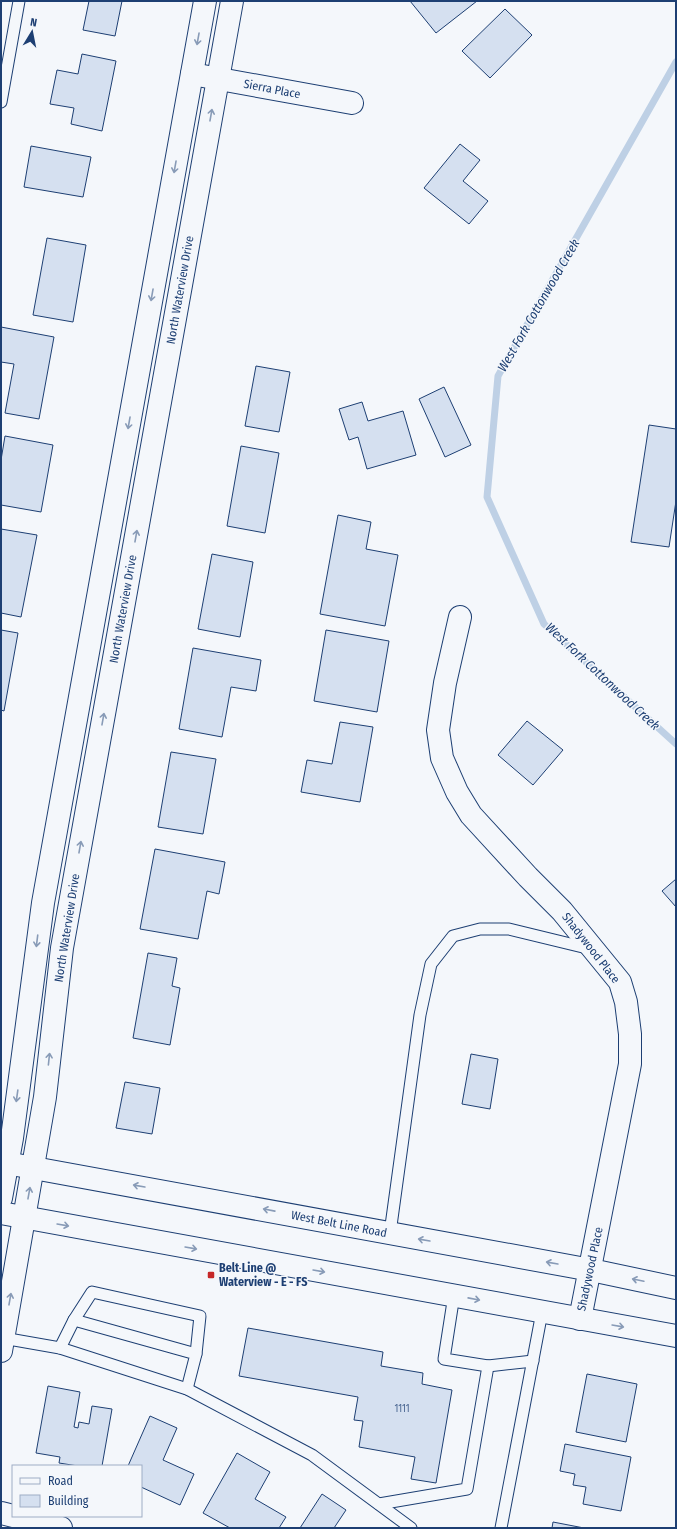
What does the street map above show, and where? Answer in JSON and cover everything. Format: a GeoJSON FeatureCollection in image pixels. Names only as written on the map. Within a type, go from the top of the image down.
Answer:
{"type":"FeatureCollection","features":[{"type":"Feature","properties":{"kind":"street"},"geometry":{"type":"LineString","coordinates":[[1,1198],[4,1162],[43,903],[205,1]]}},
{"type":"Feature","properties":{"kind":"street","name":"North Waterview Drive"},"geometry":{"type":"LineString","coordinates":[[2,1345],[45,1098],[62,948],[232,1]]}},
{"type":"Feature","properties":{"kind":"street","name":"Sierra Place"},"geometry":{"type":"LineString","coordinates":[[192,74],[352,104]]}},
{"type":"Feature","properties":{"kind":"street","name":"Shadywood Place"},"geometry":{"type":"LineString","coordinates":[[460,617],[445,683],[438,730],[442,758],[457,792],[471,815],[528,877],[562,911],[620,982],[626,1002],[630,1034],[630,1064],[580,1319]]}},
{"type":"Feature","properties":{"kind":"street","name":"West Belt Line Road"},"geometry":{"type":"LineString","coordinates":[[4,1162],[590,1270],[676,1288]]}},
{"type":"Feature","properties":{"kind":"street"},"geometry":{"type":"LineString","coordinates":[[1,1214],[676,1336]]}},
{"type":"Feature","properties":{"kind":"street"},"geometry":{"type":"LineString","coordinates":[[1,1513],[12,1516]]}},
{"type":"Feature","properties":{"kind":"street"},"geometry":{"type":"LineString","coordinates":[[17,1517],[61,1528]]}},
{"type":"Feature","properties":{"kind":"lane"},"geometry":{"type":"LineString","coordinates":[[1,102],[19,1]]}},
{"type":"Feature","properties":{"kind":"lane"},"geometry":{"type":"LineString","coordinates":[[390,1233],[420,1015],[431,964],[453,936],[480,929],[509,929],[594,950]]}},
{"type":"Feature","properties":{"kind":"lane"},"geometry":{"type":"LineString","coordinates":[[60,1348],[74,1320],[92,1292],[200,1316],[196,1354],[187,1389]]}},
{"type":"Feature","properties":{"kind":"lane"},"geometry":{"type":"LineString","coordinates":[[454,1295],[444,1359],[488,1366],[533,1361]]}},
{"type":"Feature","properties":{"kind":"lane"},"geometry":{"type":"LineString","coordinates":[[501,1528],[542,1312]]}},
{"type":"Feature","properties":{"kind":"lane"},"geometry":{"type":"LineString","coordinates":[[74,1320],[196,1354]]}},
{"type":"Feature","properties":{"kind":"lane"},"geometry":{"type":"LineString","coordinates":[[2,1345],[60,1348],[187,1389],[312,1455],[411,1528]]}},
{"type":"Feature","properties":{"kind":"lane"},"geometry":{"type":"LineString","coordinates":[[379,1504],[467,1489],[488,1366]]}},
{"type":"Feature","properties":{"kind":"building"},"geometry":{"type":"Polygon","coordinates":[[[89,1],[122,1],[115,36],[83,30],[89,1]]]}},
{"type":"Feature","properties":{"kind":"building"},"geometry":{"type":"Polygon","coordinates":[[[410,1],[477,1],[436,33],[410,1]]]}},
{"type":"Feature","properties":{"kind":"building"},"geometry":{"type":"Polygon","coordinates":[[[505,9],[532,35],[490,78],[462,51],[505,9]]]}},
{"type":"Feature","properties":{"kind":"building"},"geometry":{"type":"Polygon","coordinates":[[[82,54],[116,61],[102,131],[71,124],[74,108],[50,104],[57,70],[78,74],[82,54]]]}},
{"type":"Feature","properties":{"kind":"building"},"geometry":{"type":"Polygon","coordinates":[[[460,144],[480,160],[463,181],[488,201],[469,224],[424,188],[460,144]]]}},
{"type":"Feature","properties":{"kind":"building"},"geometry":{"type":"Polygon","coordinates":[[[31,146],[91,157],[83,197],[24,187],[31,146]]]}},
{"type":"Feature","properties":{"kind":"building"},"geometry":{"type":"Polygon","coordinates":[[[47,238],[86,245],[73,322],[33,315],[47,238]]]}},
{"type":"Feature","properties":{"kind":"building"},"geometry":{"type":"Polygon","coordinates":[[[1,327],[54,337],[39,419],[5,413],[14,364],[1,362],[1,327]]]}},
{"type":"Feature","properties":{"kind":"building"},"geometry":{"type":"Polygon","coordinates":[[[256,366],[290,372],[279,432],[245,426],[256,366]]]}},
{"type":"Feature","properties":{"kind":"building"},"geometry":{"type":"Polygon","coordinates":[[[444,387],[471,445],[445,457],[419,399],[444,387]]]}},
{"type":"Feature","properties":{"kind":"building"},"geometry":{"type":"Polygon","coordinates":[[[362,402],[368,421],[403,411],[416,455],[367,469],[358,437],[349,440],[339,409],[362,402]]]}},
{"type":"Feature","properties":{"kind":"building"},"geometry":{"type":"Polygon","coordinates":[[[649,425],[676,429],[676,501],[669,547],[631,542],[649,425]]]}},
{"type":"Feature","properties":{"kind":"building"},"geometry":{"type":"Polygon","coordinates":[[[5,436],[53,445],[41,512],[1,505],[1,460],[5,436]]]}},
{"type":"Feature","properties":{"kind":"building"},"geometry":{"type":"Polygon","coordinates":[[[241,446],[279,453],[265,533],[227,526],[241,446]]]}},
{"type":"Feature","properties":{"kind":"building"},"geometry":{"type":"Polygon","coordinates":[[[338,515],[371,522],[366,549],[398,555],[385,626],[320,614],[338,515]]]}},
{"type":"Feature","properties":{"kind":"building"},"geometry":{"type":"Polygon","coordinates":[[[1,529],[37,535],[21,617],[1,613],[1,529]]]}},
{"type":"Feature","properties":{"kind":"building"},"geometry":{"type":"Polygon","coordinates":[[[212,554],[253,562],[240,637],[198,629],[212,554]]]}},
{"type":"Feature","properties":{"kind":"building"},"geometry":{"type":"Polygon","coordinates":[[[1,630],[18,633],[4,711],[1,710],[1,630]]]}},
{"type":"Feature","properties":{"kind":"building"},"geometry":{"type":"Polygon","coordinates":[[[326,630],[389,641],[377,712],[314,701],[326,630]]]}},
{"type":"Feature","properties":{"kind":"building"},"geometry":{"type":"Polygon","coordinates":[[[193,648],[261,660],[256,691],[231,687],[222,737],[179,729],[193,648]]]}},
{"type":"Feature","properties":{"kind":"building"},"geometry":{"type":"Polygon","coordinates":[[[527,721],[563,750],[533,785],[498,755],[527,721]]]}},
{"type":"Feature","properties":{"kind":"building"},"geometry":{"type":"Polygon","coordinates":[[[340,722],[373,727],[360,802],[301,792],[307,760],[332,764],[340,722]]]}},
{"type":"Feature","properties":{"kind":"building"},"geometry":{"type":"Polygon","coordinates":[[[171,752],[216,759],[203,834],[158,827],[171,752]]]}},
{"type":"Feature","properties":{"kind":"building"},"geometry":{"type":"Polygon","coordinates":[[[155,849],[225,862],[219,894],[207,891],[198,939],[140,929],[155,849]]]}},
{"type":"Feature","properties":{"kind":"building"},"geometry":{"type":"Polygon","coordinates":[[[676,879],[676,907],[662,891],[676,879]]]}},
{"type":"Feature","properties":{"kind":"building"},"geometry":{"type":"Polygon","coordinates":[[[148,953],[177,958],[172,986],[180,988],[170,1045],[133,1038],[148,953]]]}},
{"type":"Feature","properties":{"kind":"building"},"geometry":{"type":"Polygon","coordinates":[[[471,1054],[498,1059],[490,1109],[462,1104],[471,1054]]]}},
{"type":"Feature","properties":{"kind":"building"},"geometry":{"type":"Polygon","coordinates":[[[125,1082],[160,1088],[152,1134],[116,1128],[125,1082]]]}},
{"type":"Feature","properties":{"kind":"building"},"geometry":{"type":"Polygon","coordinates":[[[248,1328],[383,1352],[381,1366],[423,1373],[422,1384],[452,1390],[436,1483],[411,1479],[415,1457],[359,1447],[363,1421],[354,1420],[358,1397],[239,1376],[248,1328]]]}},
{"type":"Feature","properties":{"kind":"building"},"geometry":{"type":"Polygon","coordinates":[[[587,1374],[637,1384],[626,1442],[576,1432],[587,1374]]]}},
{"type":"Feature","properties":{"kind":"building"},"geometry":{"type":"Polygon","coordinates":[[[48,1386],[80,1392],[74,1427],[78,1428],[79,1422],[89,1424],[92,1406],[112,1409],[102,1465],[72,1465],[59,1463],[60,1457],[36,1453],[48,1386]]]}},
{"type":"Feature","properties":{"kind":"building"},"geometry":{"type":"Polygon","coordinates":[[[150,1416],[177,1428],[163,1460],[194,1474],[180,1505],[142,1487],[142,1465],[128,1465],[150,1416]]]}},
{"type":"Feature","properties":{"kind":"building"},"geometry":{"type":"Polygon","coordinates":[[[565,1444],[631,1457],[621,1511],[583,1504],[586,1487],[573,1485],[575,1474],[560,1471],[565,1444]]]}},
{"type":"Feature","properties":{"kind":"building"},"geometry":{"type":"Polygon","coordinates":[[[237,1453],[270,1472],[255,1499],[286,1517],[279,1528],[230,1528],[203,1513],[237,1453]]]}},
{"type":"Feature","properties":{"kind":"building"},"geometry":{"type":"Polygon","coordinates":[[[322,1494],[346,1510],[334,1528],[300,1528],[322,1494]]]}},
{"type":"Feature","properties":{"kind":"building"},"geometry":{"type":"Polygon","coordinates":[[[553,1522],[584,1528],[552,1528],[553,1522]]]}},
{"type":"Feature","properties":{"kind":"waterway","name":"West Fork Cottonwood Creek"},"geometry":{"type":"LineString","coordinates":[[676,62],[498,376],[487,497],[544,624],[676,744]]}},
{"type":"Feature","properties":{"kind":"place","name":"Belt Line @ Waterview - E - FS"},"geometry":{"type":"Point","coordinates":[211,1275]}}]}
